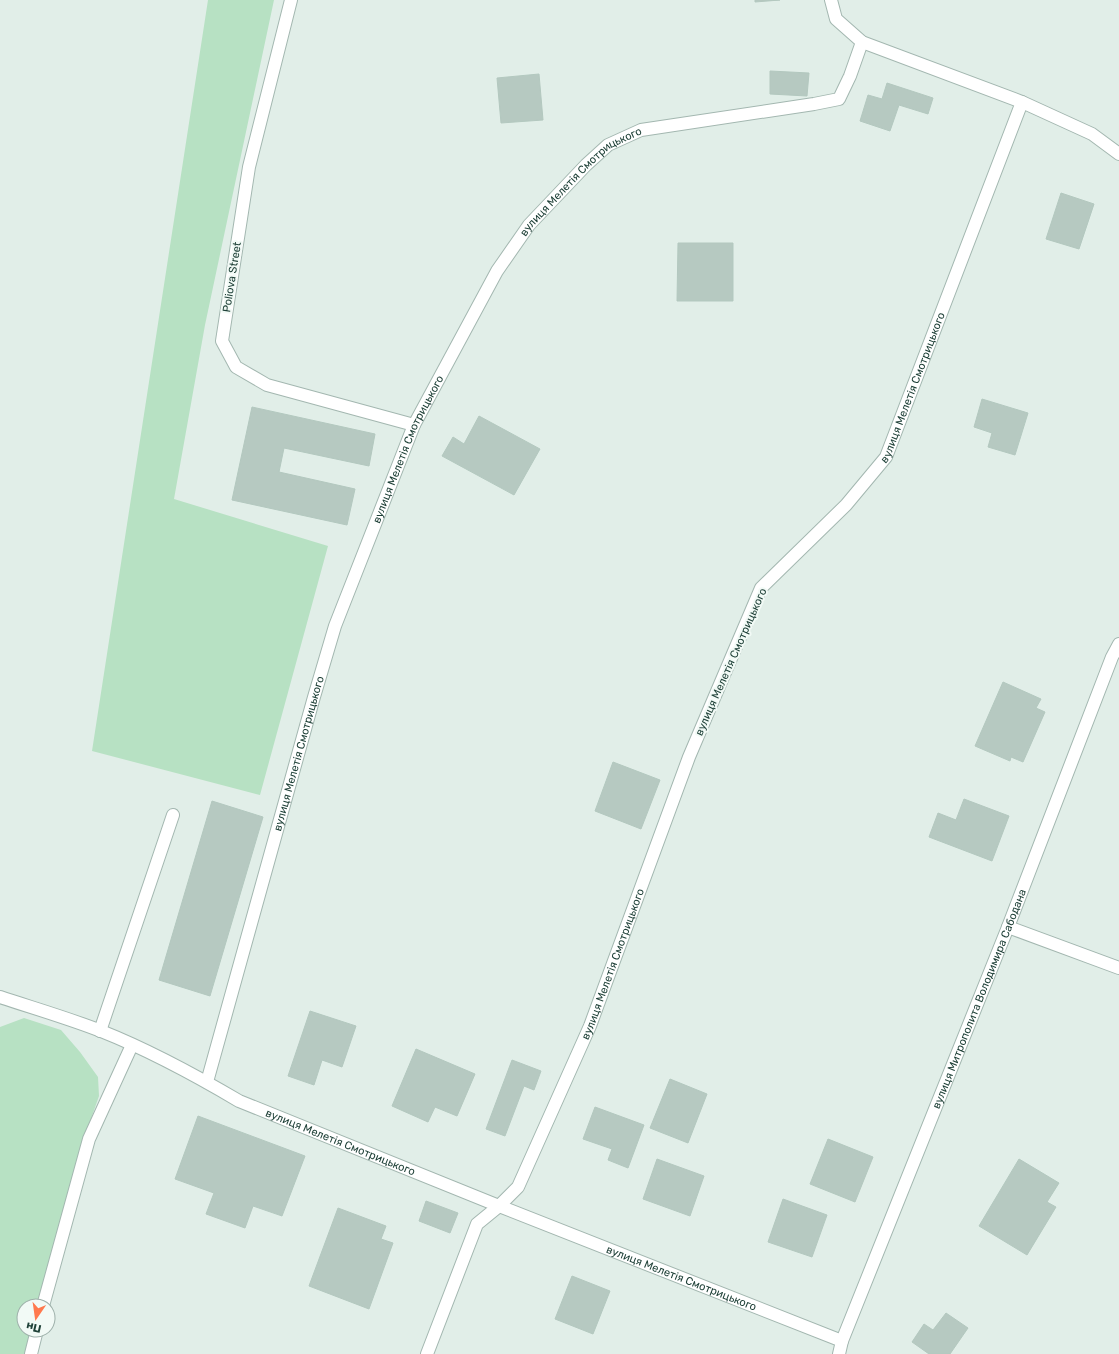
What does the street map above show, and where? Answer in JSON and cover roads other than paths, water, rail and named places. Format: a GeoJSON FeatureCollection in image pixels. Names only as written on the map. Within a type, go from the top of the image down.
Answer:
{"type":"FeatureCollection","features":[{"type":"Feature","properties":{"kind":"street","name":"Poliova Street"},"geometry":{"type":"LineString","coordinates":[[291,0],[249,167],[222,341],[236,367],[267,385],[414,425]]}},
{"type":"Feature","properties":{"kind":"street"},"geometry":{"type":"LineString","coordinates":[[831,0],[836,19],[862,42],[1022,102],[1092,134],[1119,154]]}},
{"type":"Feature","properties":{"kind":"street","name":"вулиця Мелетія Смотрицького"},"geometry":{"type":"LineString","coordinates":[[207,1082],[335,626],[414,425],[497,271],[530,225],[586,165],[608,145],[641,130],[814,104],[839,98],[850,76],[862,42]]}},
{"type":"Feature","properties":{"kind":"street","name":"вулиця Мелетія Смотрицького"},"geometry":{"type":"LineString","coordinates":[[427,1354],[477,1224],[499,1206],[518,1187],[590,1026],[689,757],[761,588],[846,505],[886,457],[1022,102]]}},
{"type":"Feature","properties":{"kind":"street","name":"вулиця Митрополита Володимира Сабодана"},"geometry":{"type":"LineString","coordinates":[[839,1354],[842,1341],[1008,927],[1119,644]]}},
{"type":"Feature","properties":{"kind":"street"},"geometry":{"type":"LineString","coordinates":[[100,1031],[173,815]]}},
{"type":"Feature","properties":{"kind":"street"},"geometry":{"type":"LineString","coordinates":[[1008,927],[1119,968]]}},
{"type":"Feature","properties":{"kind":"street","name":"вулиця Мелетія Смотрицького"},"geometry":{"type":"LineString","coordinates":[[0,997],[100,1031],[207,1082],[239,1101],[499,1206],[842,1341]]}},
{"type":"Feature","properties":{"kind":"street"},"geometry":{"type":"LineString","coordinates":[[45,1298],[89,1138],[132,1045]]}},
{"type":"Feature","properties":{"kind":"street"},"geometry":{"type":"LineString","coordinates":[[31,1354],[35,1338]]}}]}
